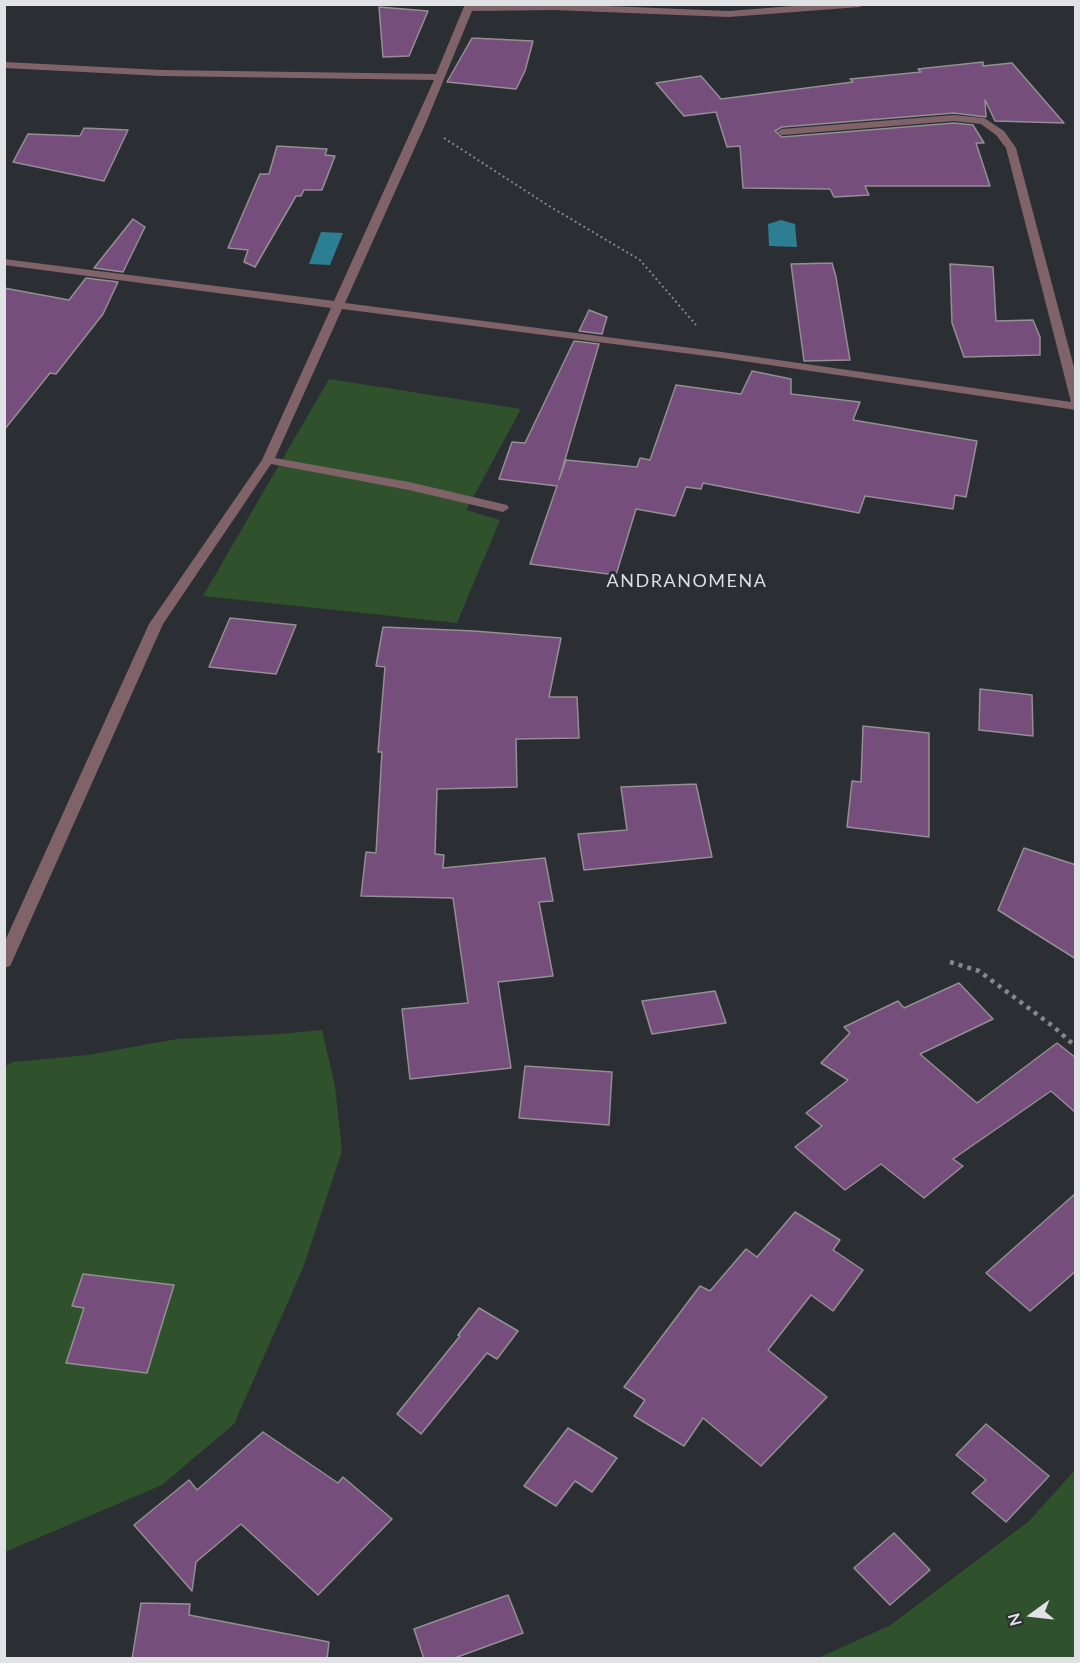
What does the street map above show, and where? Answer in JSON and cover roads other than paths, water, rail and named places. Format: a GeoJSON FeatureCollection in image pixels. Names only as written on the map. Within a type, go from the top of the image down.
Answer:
{"type":"FeatureCollection","features":[{"type":"Feature","properties":{"kind":"street"},"geometry":{"type":"LineString","coordinates":[[4,962],[156,624],[267,460],[420,125],[469,6],[729,14],[860,4]]}},
{"type":"Feature","properties":{"kind":"street"},"geometry":{"type":"LineString","coordinates":[[4,65],[162,73],[440,77]]}},
{"type":"Feature","properties":{"kind":"street"},"geometry":{"type":"LineString","coordinates":[[782,132],[954,118],[984,121],[1000,133],[1011,148],[1076,400]]}},
{"type":"Feature","properties":{"kind":"street"},"geometry":{"type":"LineString","coordinates":[[4,262],[722,355],[1076,406]]}},
{"type":"Feature","properties":{"kind":"street"},"geometry":{"type":"LineString","coordinates":[[267,460],[409,486],[503,508]]}},
{"type":"Feature","properties":{"kind":"water"},"geometry":{"type":"Polygon","coordinates":[[[781,220],[795,224],[797,247],[769,246],[768,224],[781,220]]]}},
{"type":"Feature","properties":{"kind":"water"},"geometry":{"type":"Polygon","coordinates":[[[321,232],[343,233],[330,265],[309,264],[321,232]]]}},
{"type":"Feature","properties":{"kind":"district","name":"ANDRANOMENA"},"geometry":{"type":"Point","coordinates":[687,581]}}]}
